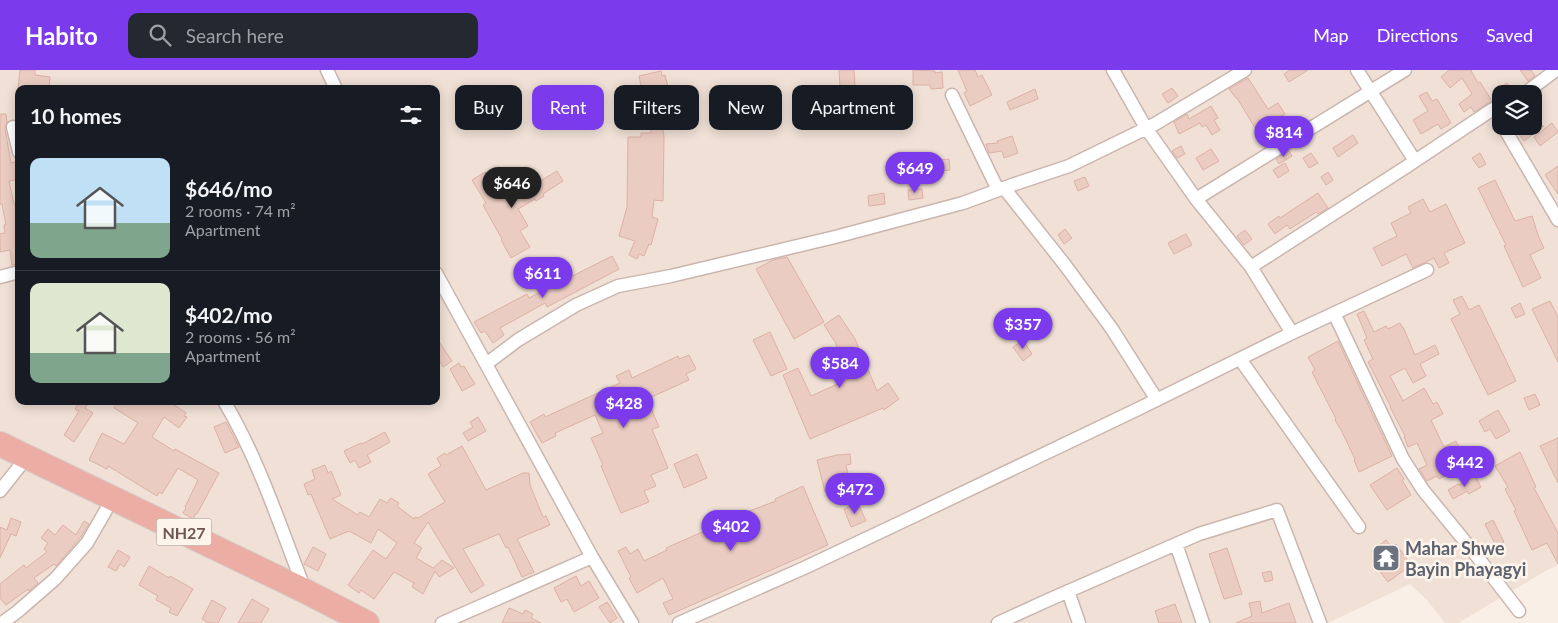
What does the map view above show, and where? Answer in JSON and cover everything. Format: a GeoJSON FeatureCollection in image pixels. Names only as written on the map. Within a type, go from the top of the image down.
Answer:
{"type":"FeatureCollection","features":[{"type":"Feature","properties":{"kind":"highway","name":"NH27"},"geometry":{"type":"LineString","coordinates":[[0,444],[305,591],[367,623]]}},
{"type":"Feature","properties":{"kind":"street"},"geometry":{"type":"LineString","coordinates":[[327,70],[334,85]]}},
{"type":"Feature","properties":{"kind":"street"},"geometry":{"type":"LineString","coordinates":[[1113,70],[1146,128],[1196,199],[1251,267],[1292,333]]}},
{"type":"Feature","properties":{"kind":"street"},"geometry":{"type":"LineString","coordinates":[[486,364],[518,340],[576,305],[618,286],[671,276],[835,237],[964,203],[1069,166],[1146,128],[1245,70]]}},
{"type":"Feature","properties":{"kind":"street"},"geometry":{"type":"LineString","coordinates":[[1357,70],[1415,161]]}},
{"type":"Feature","properties":{"kind":"street"},"geometry":{"type":"LineString","coordinates":[[1196,199],[1405,70]]}},
{"type":"Feature","properties":{"kind":"street"},"geometry":{"type":"LineString","coordinates":[[1536,85],[1556,70]]}},
{"type":"Feature","properties":{"kind":"street"},"geometry":{"type":"LineString","coordinates":[[952,95],[1001,189],[1065,265],[1112,329],[1157,400]]}},
{"type":"Feature","properties":{"kind":"street"},"geometry":{"type":"LineString","coordinates":[[1251,267],[1492,111]]}},
{"type":"Feature","properties":{"kind":"street"},"geometry":{"type":"LineString","coordinates":[[10,127],[15,141]]}},
{"type":"Feature","properties":{"kind":"street"},"geometry":{"type":"LineString","coordinates":[[1509,135],[1553,201],[1558,220]]}},
{"type":"Feature","properties":{"kind":"street"},"geometry":{"type":"LineString","coordinates":[[678,623],[804,568],[1427,270]]}},
{"type":"Feature","properties":{"kind":"street"},"geometry":{"type":"LineString","coordinates":[[0,276],[15,273]]}},
{"type":"Feature","properties":{"kind":"street"},"geometry":{"type":"LineString","coordinates":[[440,280],[592,557],[632,623]]}},
{"type":"Feature","properties":{"kind":"street"},"geometry":{"type":"LineString","coordinates":[[1334,313],[1403,459],[1423,490],[1519,611]]}},
{"type":"Feature","properties":{"kind":"street"},"geometry":{"type":"LineString","coordinates":[[1240,359],[1359,527]]}},
{"type":"Feature","properties":{"kind":"street"},"geometry":{"type":"LineString","coordinates":[[226,405],[238,425],[267,491],[305,591]]}},
{"type":"Feature","properties":{"kind":"street"},"geometry":{"type":"LineString","coordinates":[[0,491],[27,456]]}},
{"type":"Feature","properties":{"kind":"street"},"geometry":{"type":"LineString","coordinates":[[2,623],[55,579],[87,543],[113,498]]}},
{"type":"Feature","properties":{"kind":"street"},"geometry":{"type":"LineString","coordinates":[[998,623],[1199,534],[1277,510],[1320,623]]}},
{"type":"Feature","properties":{"kind":"street"},"geometry":{"type":"LineString","coordinates":[[1176,544],[1203,623]]}},
{"type":"Feature","properties":{"kind":"street"},"geometry":{"type":"LineString","coordinates":[[442,623],[592,557]]}},
{"type":"Feature","properties":{"kind":"street"},"geometry":{"type":"LineString","coordinates":[[1068,591],[1079,623]]}},
{"type":"Feature","properties":{"kind":"shaded area"},"geometry":{"type":"Polygon","coordinates":[[[0,70],[1558,70],[1558,565],[1458,623],[1445,623],[1427,600],[1410,584],[1328,623],[0,623],[0,70]]]}},
{"type":"Feature","properties":{"kind":"building"},"geometry":{"type":"Polygon","coordinates":[[[20,70],[35,70],[35,75],[50,77],[49,85],[18,85],[20,70]]]}},
{"type":"Feature","properties":{"kind":"building"},"geometry":{"type":"Polygon","coordinates":[[[839,70],[854,70],[855,85],[840,85],[839,70]]]}},
{"type":"Feature","properties":{"kind":"building"},"geometry":{"type":"Polygon","coordinates":[[[913,70],[942,72],[943,88],[931,89],[930,85],[913,85],[913,70]]]}},
{"type":"Feature","properties":{"kind":"building"},"geometry":{"type":"Polygon","coordinates":[[[958,70],[975,70],[978,77],[982,75],[992,95],[970,106],[964,93],[967,91],[958,70]]]}},
{"type":"Feature","properties":{"kind":"building"},"geometry":{"type":"Polygon","coordinates":[[[1290,70],[1308,70],[1289,82],[1284,74],[1290,70]]]}},
{"type":"Feature","properties":{"kind":"building"},"geometry":{"type":"Polygon","coordinates":[[[1449,70],[1472,70],[1478,83],[1480,82],[1492,101],[1474,112],[1471,107],[1464,112],[1459,104],[1472,94],[1462,78],[1450,88],[1441,77],[1449,70]]]}},
{"type":"Feature","properties":{"kind":"building"},"geometry":{"type":"Polygon","coordinates":[[[1520,70],[1531,70],[1535,76],[1528,81],[1520,70]]]}},
{"type":"Feature","properties":{"kind":"building"},"geometry":{"type":"Polygon","coordinates":[[[661,71],[662,76],[665,75],[668,85],[641,85],[639,76],[661,71]]]}},
{"type":"Feature","properties":{"kind":"building"},"geometry":{"type":"Polygon","coordinates":[[[1248,78],[1268,109],[1278,103],[1285,114],[1272,122],[1281,137],[1266,146],[1237,98],[1229,89],[1248,78]]]}},
{"type":"Feature","properties":{"kind":"building"},"geometry":{"type":"Polygon","coordinates":[[[1172,88],[1178,96],[1168,103],[1162,94],[1172,88]]]}},
{"type":"Feature","properties":{"kind":"building"},"geometry":{"type":"Polygon","coordinates":[[[1035,89],[1038,99],[1010,110],[1007,102],[1035,89]]]}},
{"type":"Feature","properties":{"kind":"building"},"geometry":{"type":"Polygon","coordinates":[[[1427,92],[1432,101],[1437,99],[1451,123],[1441,129],[1438,124],[1421,134],[1413,120],[1428,111],[1419,96],[1427,92]]]}},
{"type":"Feature","properties":{"kind":"building"},"geometry":{"type":"Polygon","coordinates":[[[1211,106],[1218,118],[1214,120],[1220,130],[1212,135],[1206,125],[1202,127],[1200,123],[1179,134],[1174,122],[1187,114],[1189,119],[1211,106]]]}},
{"type":"Feature","properties":{"kind":"building"},"geometry":{"type":"Polygon","coordinates":[[[0,114],[6,114],[7,122],[5,129],[11,163],[15,162],[15,180],[9,181],[15,204],[15,265],[12,265],[10,250],[0,252],[0,234],[5,233],[4,225],[6,225],[2,204],[0,204],[0,114]]]}},
{"type":"Feature","properties":{"kind":"building"},"geometry":{"type":"Polygon","coordinates":[[[1552,123],[1558,132],[1540,146],[1534,137],[1542,135],[1542,131],[1552,123]]]}},
{"type":"Feature","properties":{"kind":"building"},"geometry":{"type":"Polygon","coordinates":[[[651,130],[663,130],[663,201],[654,200],[652,217],[658,219],[651,245],[649,244],[644,256],[639,254],[637,259],[629,255],[635,241],[619,236],[627,207],[628,137],[641,137],[641,133],[651,133],[651,130]]]}},
{"type":"Feature","properties":{"kind":"building"},"geometry":{"type":"Polygon","coordinates":[[[1353,135],[1358,143],[1338,157],[1333,148],[1353,135]]]}},
{"type":"Feature","properties":{"kind":"building"},"geometry":{"type":"Polygon","coordinates":[[[1520,135],[1532,135],[1524,141],[1520,135]]]}},
{"type":"Feature","properties":{"kind":"building"},"geometry":{"type":"Polygon","coordinates":[[[1012,136],[1018,153],[1004,158],[1002,151],[989,153],[986,144],[998,143],[997,141],[1012,136]]]}},
{"type":"Feature","properties":{"kind":"building"},"geometry":{"type":"Polygon","coordinates":[[[1181,146],[1185,154],[1177,158],[1172,151],[1181,146]]]}},
{"type":"Feature","properties":{"kind":"building"},"geometry":{"type":"Polygon","coordinates":[[[1211,149],[1219,161],[1203,170],[1196,158],[1211,149]]]}},
{"type":"Feature","properties":{"kind":"building"},"geometry":{"type":"Polygon","coordinates":[[[1289,151],[1292,156],[1279,164],[1276,159],[1289,151]]]}},
{"type":"Feature","properties":{"kind":"building"},"geometry":{"type":"Polygon","coordinates":[[[1311,153],[1318,163],[1309,168],[1303,158],[1311,153]]]}},
{"type":"Feature","properties":{"kind":"building"},"geometry":{"type":"Polygon","coordinates":[[[1480,153],[1486,164],[1479,168],[1472,158],[1480,153]]]}},
{"type":"Feature","properties":{"kind":"building"},"geometry":{"type":"Polygon","coordinates":[[[949,159],[950,170],[941,171],[940,160],[949,159]]]}},
{"type":"Feature","properties":{"kind":"building"},"geometry":{"type":"Polygon","coordinates":[[[1285,163],[1289,171],[1278,178],[1273,170],[1285,163]]]}},
{"type":"Feature","properties":{"kind":"building"},"geometry":{"type":"Polygon","coordinates":[[[1558,166],[1558,194],[1545,175],[1558,166]]]}},
{"type":"Feature","properties":{"kind":"building"},"geometry":{"type":"Polygon","coordinates":[[[557,171],[563,181],[536,201],[535,199],[518,209],[528,226],[520,231],[530,247],[511,258],[483,205],[486,203],[472,180],[485,172],[491,183],[495,180],[503,193],[508,191],[512,198],[557,171]]]}},
{"type":"Feature","properties":{"kind":"building"},"geometry":{"type":"Polygon","coordinates":[[[1328,172],[1333,180],[1326,185],[1321,177],[1328,172]]]}},
{"type":"Feature","properties":{"kind":"building"},"geometry":{"type":"Polygon","coordinates":[[[1085,177],[1089,186],[1078,191],[1074,181],[1085,177]]]}},
{"type":"Feature","properties":{"kind":"building"},"geometry":{"type":"Polygon","coordinates":[[[1495,180],[1515,221],[1532,216],[1544,248],[1530,255],[1541,278],[1523,287],[1504,246],[1506,245],[1478,188],[1495,180]]]}},
{"type":"Feature","properties":{"kind":"building"},"geometry":{"type":"Polygon","coordinates":[[[922,189],[923,198],[909,200],[908,190],[922,189]]]}},
{"type":"Feature","properties":{"kind":"building"},"geometry":{"type":"Polygon","coordinates":[[[884,193],[885,204],[869,206],[868,196],[884,193]]]}},
{"type":"Feature","properties":{"kind":"building"},"geometry":{"type":"Polygon","coordinates":[[[1318,193],[1328,208],[1318,214],[1316,212],[1290,229],[1287,225],[1275,234],[1268,224],[1318,193]]]}},
{"type":"Feature","properties":{"kind":"building"},"geometry":{"type":"Polygon","coordinates":[[[1423,199],[1430,212],[1446,204],[1465,243],[1444,253],[1449,263],[1439,268],[1434,258],[1413,268],[1406,254],[1382,266],[1373,248],[1397,236],[1391,223],[1411,213],[1408,207],[1423,199]]]}},
{"type":"Feature","properties":{"kind":"building"},"geometry":{"type":"Polygon","coordinates":[[[1065,229],[1072,238],[1064,244],[1058,235],[1065,229]]]}},
{"type":"Feature","properties":{"kind":"building"},"geometry":{"type":"Polygon","coordinates":[[[1245,230],[1252,239],[1244,245],[1237,236],[1245,230]]]}},
{"type":"Feature","properties":{"kind":"building"},"geometry":{"type":"Polygon","coordinates":[[[1186,234],[1192,245],[1174,254],[1168,243],[1186,234]]]}},
{"type":"Feature","properties":{"kind":"building"},"geometry":{"type":"Polygon","coordinates":[[[612,256],[619,269],[547,307],[545,303],[500,328],[504,335],[493,343],[485,331],[481,333],[474,322],[527,294],[529,298],[612,256]]]}},
{"type":"Feature","properties":{"kind":"building"},"geometry":{"type":"Polygon","coordinates":[[[787,257],[824,322],[794,339],[756,269],[773,260],[787,257]]]}},
{"type":"Feature","properties":{"kind":"building"},"geometry":{"type":"Polygon","coordinates":[[[1462,296],[1469,310],[1479,305],[1516,381],[1488,395],[1451,319],[1460,314],[1453,300],[1462,296]]]}},
{"type":"Feature","properties":{"kind":"building"},"geometry":{"type":"Polygon","coordinates":[[[1550,301],[1558,317],[1558,362],[1532,309],[1550,301]]]}},
{"type":"Feature","properties":{"kind":"building"},"geometry":{"type":"Polygon","coordinates":[[[1520,303],[1525,314],[1516,318],[1511,308],[1520,303]]]}},
{"type":"Feature","properties":{"kind":"building"},"geometry":{"type":"Polygon","coordinates":[[[1364,311],[1374,332],[1386,326],[1388,329],[1400,323],[1415,355],[1435,345],[1439,354],[1420,364],[1426,376],[1413,383],[1405,368],[1390,376],[1403,401],[1424,388],[1433,404],[1437,402],[1443,414],[1431,420],[1444,447],[1456,441],[1463,456],[1443,465],[1448,474],[1439,479],[1437,476],[1427,481],[1419,469],[1427,465],[1417,443],[1408,447],[1405,436],[1368,362],[1373,359],[1364,340],[1367,338],[1357,314],[1364,311]]]}},
{"type":"Feature","properties":{"kind":"building"},"geometry":{"type":"Polygon","coordinates":[[[839,315],[855,339],[877,391],[888,383],[899,399],[884,410],[883,408],[810,439],[783,375],[798,368],[811,396],[851,378],[835,342],[824,325],[839,315]]]}},
{"type":"Feature","properties":{"kind":"building"},"geometry":{"type":"Polygon","coordinates":[[[770,332],[787,369],[771,376],[753,340],[770,332]]]}},
{"type":"Feature","properties":{"kind":"building"},"geometry":{"type":"Polygon","coordinates":[[[1023,340],[1032,354],[1023,361],[1013,347],[1023,340]]]}},
{"type":"Feature","properties":{"kind":"building"},"geometry":{"type":"Polygon","coordinates":[[[1338,341],[1392,456],[1359,472],[1355,459],[1312,372],[1315,370],[1308,357],[1338,341]]]}},
{"type":"Feature","properties":{"kind":"building"},"geometry":{"type":"Polygon","coordinates":[[[440,343],[452,361],[443,367],[440,362],[440,343]]]}},
{"type":"Feature","properties":{"kind":"building"},"geometry":{"type":"Polygon","coordinates":[[[689,355],[696,369],[686,374],[689,380],[647,399],[659,427],[652,429],[668,468],[651,475],[656,486],[644,491],[649,502],[621,513],[591,438],[603,433],[595,415],[555,433],[556,436],[542,443],[530,422],[544,414],[545,417],[620,383],[616,376],[629,370],[632,378],[678,356],[679,359],[689,355]]]}},
{"type":"Feature","properties":{"kind":"building"},"geometry":{"type":"Polygon","coordinates":[[[459,363],[461,367],[464,366],[475,384],[462,391],[450,369],[459,363]]]}},
{"type":"Feature","properties":{"kind":"building"},"geometry":{"type":"Polygon","coordinates":[[[1535,394],[1540,405],[1529,410],[1524,398],[1535,394]]]}},
{"type":"Feature","properties":{"kind":"building"},"geometry":{"type":"Polygon","coordinates":[[[78,405],[87,405],[85,408],[93,413],[74,442],[64,435],[79,411],[75,409],[78,405]]]}},
{"type":"Feature","properties":{"kind":"building"},"geometry":{"type":"Polygon","coordinates":[[[115,405],[175,405],[186,413],[184,416],[187,417],[179,428],[164,417],[152,437],[174,451],[175,449],[219,473],[193,519],[183,513],[198,480],[178,468],[162,494],[159,492],[157,496],[108,466],[107,469],[89,460],[102,433],[124,444],[138,423],[114,408],[115,405]]]}},
{"type":"Feature","properties":{"kind":"building"},"geometry":{"type":"Polygon","coordinates":[[[1498,410],[1510,431],[1496,439],[1490,429],[1485,432],[1479,421],[1498,410]]]}},
{"type":"Feature","properties":{"kind":"building"},"geometry":{"type":"Polygon","coordinates":[[[478,417],[486,431],[468,441],[463,433],[473,427],[470,422],[478,417]]]}},
{"type":"Feature","properties":{"kind":"building"},"geometry":{"type":"Polygon","coordinates":[[[226,422],[239,447],[225,453],[214,427],[226,422]]]}},
{"type":"Feature","properties":{"kind":"building"},"geometry":{"type":"Polygon","coordinates":[[[385,432],[390,442],[367,455],[371,462],[359,468],[355,460],[350,463],[344,451],[385,432]]]}},
{"type":"Feature","properties":{"kind":"building"},"geometry":{"type":"Polygon","coordinates":[[[1558,438],[1558,483],[1540,446],[1558,438]]]}},
{"type":"Feature","properties":{"kind":"building"},"geometry":{"type":"Polygon","coordinates":[[[462,446],[486,490],[523,473],[529,473],[530,485],[543,517],[546,516],[550,525],[517,539],[534,572],[522,577],[508,547],[506,548],[499,534],[463,549],[484,585],[471,593],[428,522],[414,543],[422,548],[416,558],[433,568],[442,560],[454,568],[439,577],[435,571],[423,594],[412,587],[414,583],[394,572],[374,599],[361,590],[359,593],[348,585],[373,550],[386,559],[397,543],[378,529],[371,543],[349,531],[330,539],[311,494],[308,495],[304,484],[315,479],[312,470],[325,465],[328,473],[331,471],[341,495],[332,499],[358,515],[360,512],[369,517],[380,499],[387,503],[391,498],[399,503],[397,506],[414,519],[445,502],[428,474],[441,466],[437,458],[462,446]]]}},
{"type":"Feature","properties":{"kind":"building"},"geometry":{"type":"Polygon","coordinates":[[[1520,452],[1536,487],[1534,488],[1558,533],[1558,564],[1547,543],[1532,550],[1514,511],[1516,510],[1505,489],[1508,487],[1495,466],[1520,452]]]}},
{"type":"Feature","properties":{"kind":"building"},"geometry":{"type":"Polygon","coordinates":[[[697,454],[707,478],[684,488],[674,464],[697,454]]]}},
{"type":"Feature","properties":{"kind":"building"},"geometry":{"type":"Polygon","coordinates":[[[850,454],[851,464],[846,465],[848,474],[837,476],[843,496],[833,499],[831,491],[825,492],[817,460],[850,454]]]}},
{"type":"Feature","properties":{"kind":"building"},"geometry":{"type":"Polygon","coordinates":[[[1397,468],[1411,495],[1387,510],[1370,485],[1397,468]]]}},
{"type":"Feature","properties":{"kind":"building"},"geometry":{"type":"Polygon","coordinates":[[[1475,476],[1481,487],[1469,494],[1467,491],[1453,499],[1448,490],[1475,476]]]}},
{"type":"Feature","properties":{"kind":"building"},"geometry":{"type":"Polygon","coordinates":[[[803,486],[828,545],[669,615],[663,603],[673,599],[663,578],[637,593],[618,551],[626,547],[630,554],[638,549],[644,561],[667,550],[666,548],[716,526],[715,524],[776,501],[775,499],[803,486]]]}},
{"type":"Feature","properties":{"kind":"building"},"geometry":{"type":"Polygon","coordinates":[[[858,503],[866,521],[851,527],[844,509],[858,503]]]}},
{"type":"Feature","properties":{"kind":"building"},"geometry":{"type":"Polygon","coordinates":[[[11,518],[21,522],[16,536],[11,534],[0,558],[0,527],[7,530],[11,518]]]}},
{"type":"Feature","properties":{"kind":"building"},"geometry":{"type":"Polygon","coordinates":[[[1493,520],[1504,542],[1496,546],[1485,524],[1493,520]]]}},
{"type":"Feature","properties":{"kind":"building"},"geometry":{"type":"Polygon","coordinates":[[[84,521],[89,524],[80,538],[56,566],[54,564],[34,578],[38,583],[6,605],[0,598],[0,584],[24,565],[26,568],[47,552],[44,549],[48,543],[41,538],[48,529],[55,535],[63,525],[76,535],[84,521]]]}},
{"type":"Feature","properties":{"kind":"building"},"geometry":{"type":"Polygon","coordinates":[[[1386,540],[1392,547],[1396,544],[1411,565],[1388,582],[1372,561],[1376,558],[1372,551],[1386,540]]]}},
{"type":"Feature","properties":{"kind":"building"},"geometry":{"type":"Polygon","coordinates":[[[313,547],[326,554],[318,571],[304,564],[313,547]]]}},
{"type":"Feature","properties":{"kind":"building"},"geometry":{"type":"Polygon","coordinates":[[[1227,548],[1242,594],[1224,599],[1209,554],[1227,548]]]}},
{"type":"Feature","properties":{"kind":"building"},"geometry":{"type":"Polygon","coordinates":[[[118,550],[130,557],[124,567],[120,564],[116,571],[108,567],[118,550]]]}},
{"type":"Feature","properties":{"kind":"building"},"geometry":{"type":"Polygon","coordinates":[[[149,566],[193,589],[177,616],[169,612],[171,608],[156,600],[158,596],[139,585],[149,566]]]}},
{"type":"Feature","properties":{"kind":"building"},"geometry":{"type":"Polygon","coordinates":[[[1271,571],[1273,580],[1265,582],[1262,573],[1271,571]]]}},
{"type":"Feature","properties":{"kind":"building"},"geometry":{"type":"Polygon","coordinates":[[[576,576],[581,586],[589,581],[599,598],[574,612],[567,599],[561,602],[554,588],[576,576]]]}},
{"type":"Feature","properties":{"kind":"building"},"geometry":{"type":"Polygon","coordinates":[[[252,599],[269,609],[261,623],[238,623],[252,599]]]}},
{"type":"Feature","properties":{"kind":"building"},"geometry":{"type":"Polygon","coordinates":[[[212,600],[226,608],[218,623],[209,623],[202,619],[212,600]]]}},
{"type":"Feature","properties":{"kind":"building"},"geometry":{"type":"Polygon","coordinates":[[[1260,601],[1262,613],[1289,603],[1296,623],[1236,623],[1252,616],[1249,603],[1260,601]]]}},
{"type":"Feature","properties":{"kind":"building"},"geometry":{"type":"Polygon","coordinates":[[[607,602],[617,618],[610,623],[599,607],[607,602]]]}},
{"type":"Feature","properties":{"kind":"building"},"geometry":{"type":"Polygon","coordinates":[[[1175,604],[1182,623],[1159,623],[1155,611],[1175,604]]]}},
{"type":"Feature","properties":{"kind":"building"},"geometry":{"type":"Polygon","coordinates":[[[509,608],[523,614],[525,610],[533,614],[531,618],[541,623],[502,623],[509,608]]]}},
{"type":"Feature","properties":{"kind":"place","name":"Mahar Shwe Bayin Phayagyi"},"geometry":{"type":"Point","coordinates":[1386,558]}}]}
